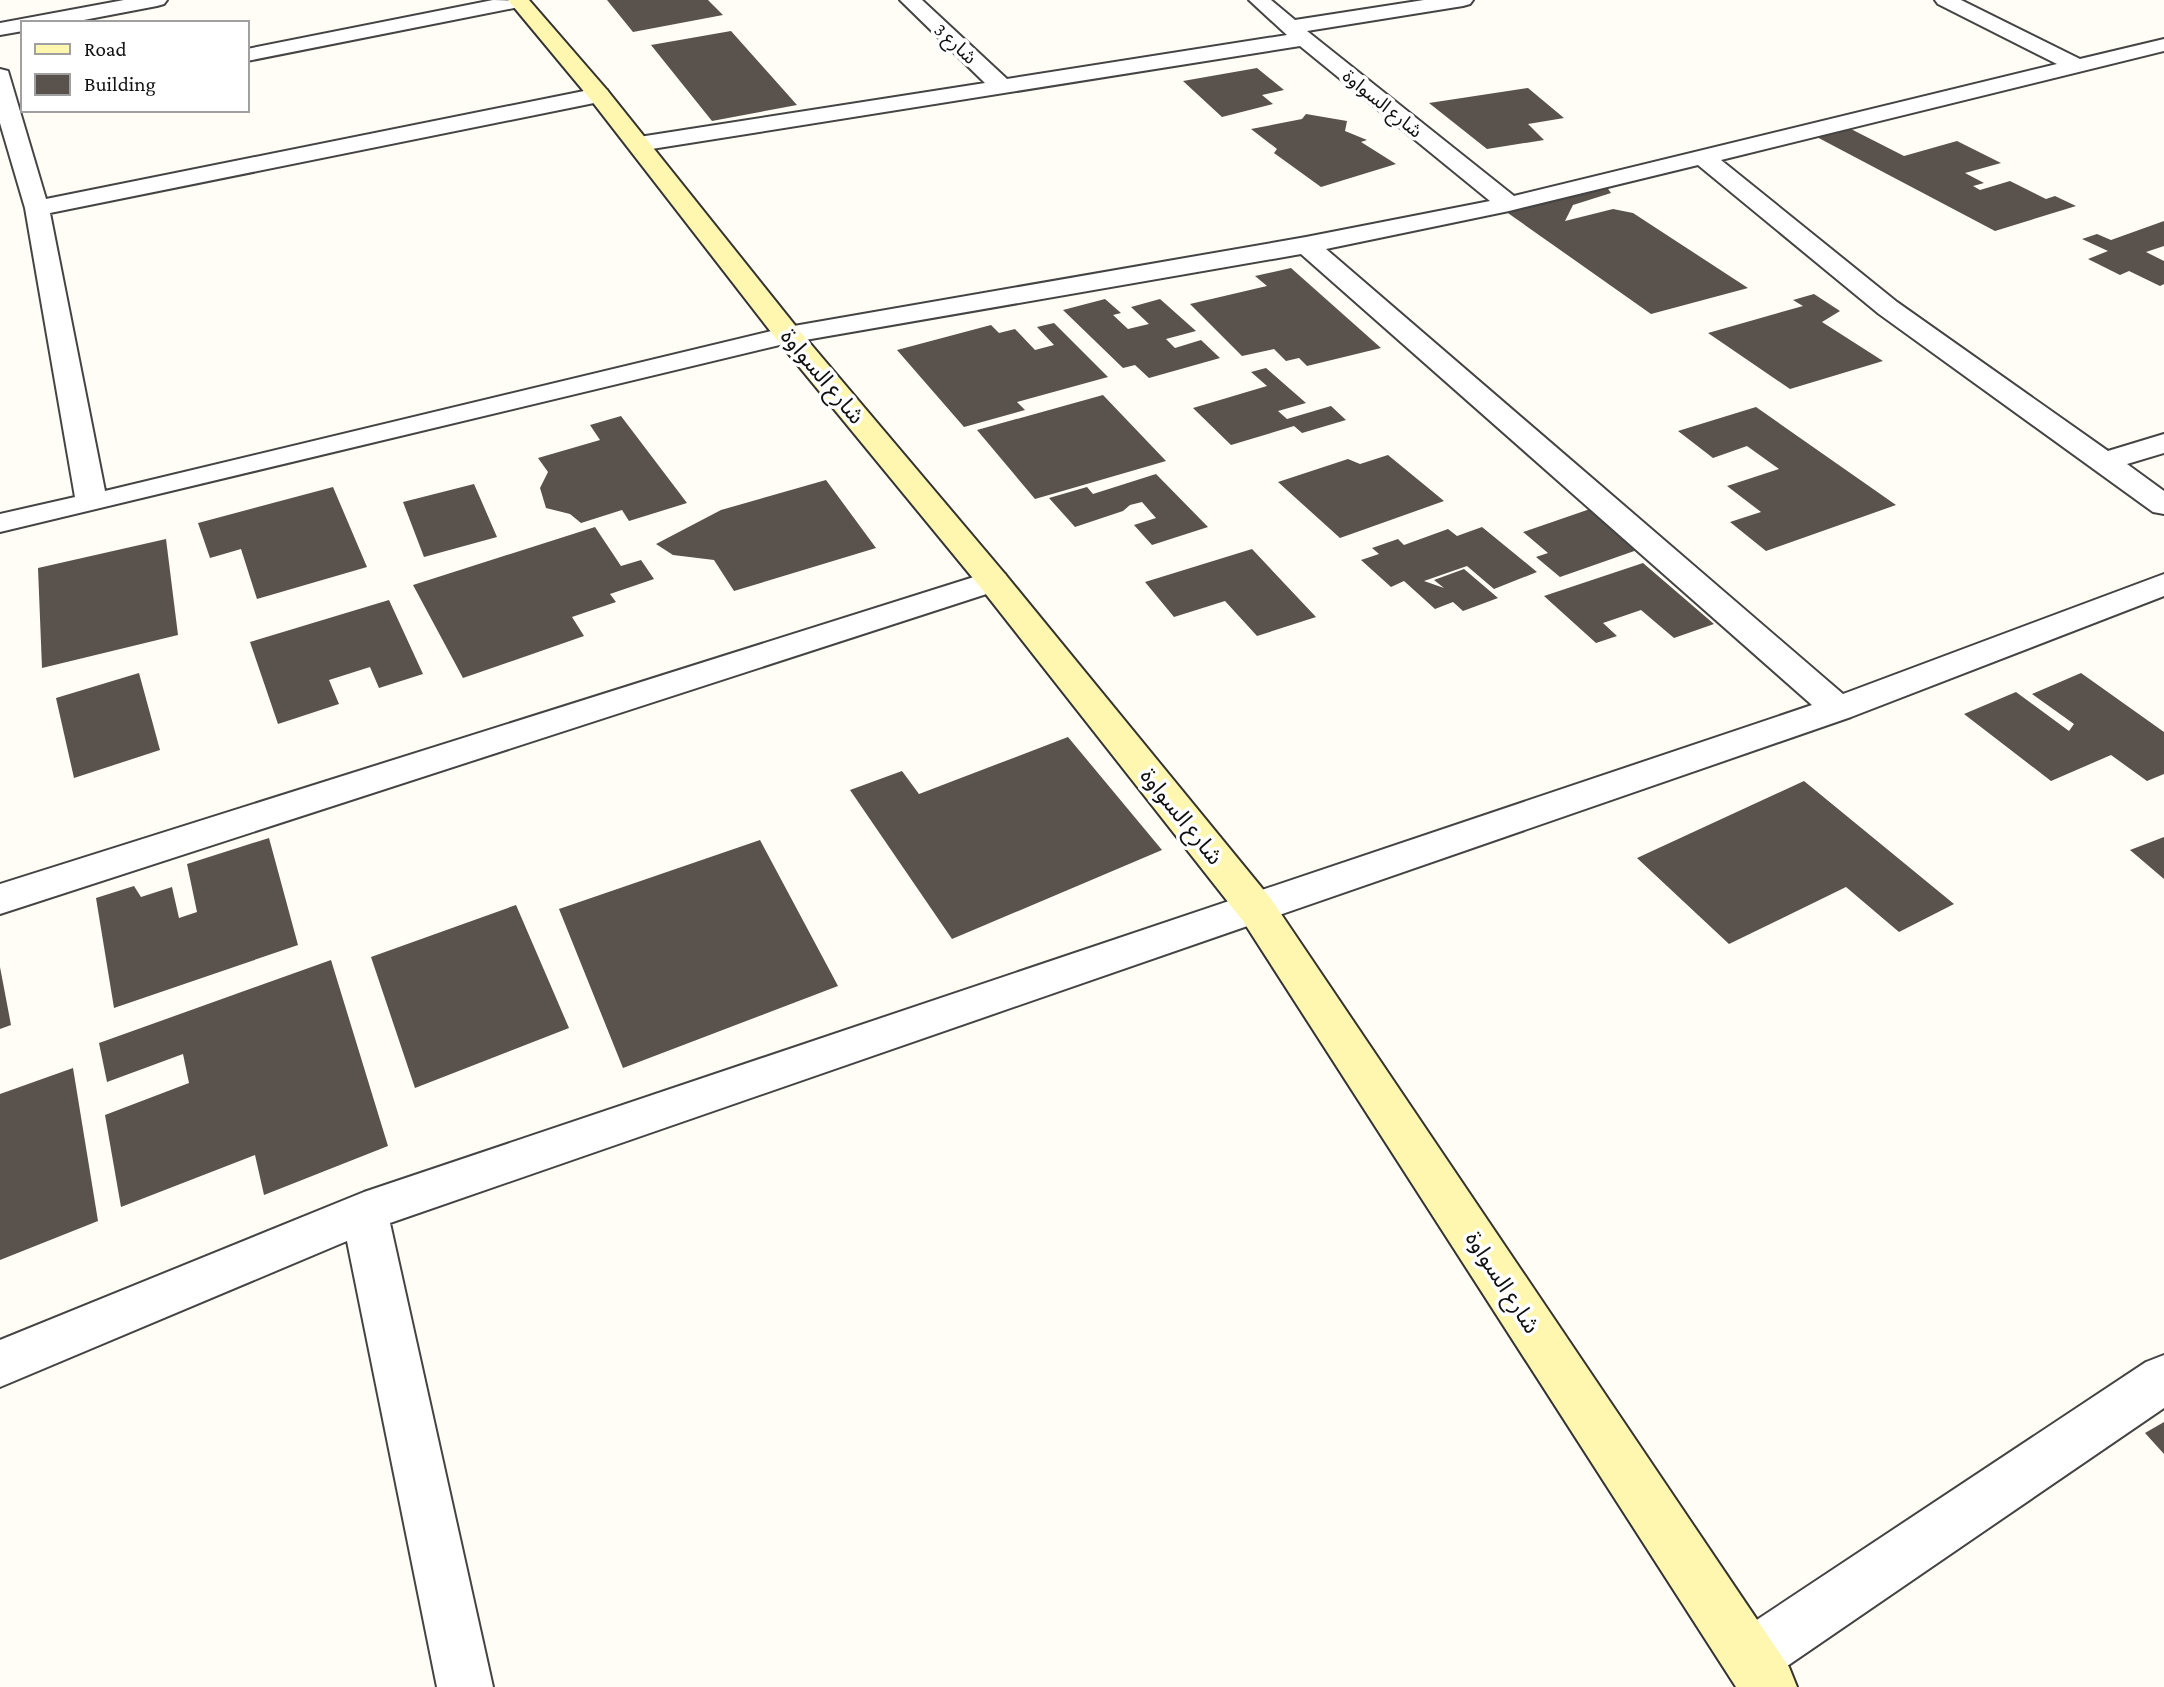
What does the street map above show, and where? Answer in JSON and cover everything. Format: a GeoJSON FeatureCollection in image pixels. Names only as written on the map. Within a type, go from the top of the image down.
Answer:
{"type":"FeatureCollection","features":[{"type":"Feature","properties":{"kind":"street"},"geometry":{"type":"LineString","coordinates":[[45,21],[157,0]]}},
{"type":"Feature","properties":{"kind":"street","name":"شارع 3"},"geometry":{"type":"LineString","coordinates":[[910,0],[1002,87]]}},
{"type":"Feature","properties":{"kind":"street","name":"شارع السواوة"},"geometry":{"type":"LineString","coordinates":[[1259,0],[1509,204]]}},
{"type":"Feature","properties":{"kind":"street"},"geometry":{"type":"LineString","coordinates":[[639,144],[1002,87],[1463,0]]}},
{"type":"Feature","properties":{"kind":"street"},"geometry":{"type":"LineString","coordinates":[[1945,0],[2077,66]]}},
{"type":"Feature","properties":{"kind":"street"},"geometry":{"type":"LineString","coordinates":[[248,55],[519,1]]}},
{"type":"Feature","properties":{"kind":"street","name":"شارع السواوة"},"geometry":{"type":"LineString","coordinates":[[519,1],[639,144],[789,335],[993,581],[1257,910],[1760,1672]]}},
{"type":"Feature","properties":{"kind":"street"},"geometry":{"type":"LineString","coordinates":[[0,29],[21,25]]}},
{"type":"Feature","properties":{"kind":"street"},"geometry":{"type":"LineString","coordinates":[[0,523],[789,335],[1306,245],[1509,204],[2164,45]]}},
{"type":"Feature","properties":{"kind":"street"},"geometry":{"type":"LineString","coordinates":[[0,76],[14,101],[37,208],[92,503]]}},
{"type":"Feature","properties":{"kind":"street"},"geometry":{"type":"LineString","coordinates":[[37,208],[599,95]]}},
{"type":"Feature","properties":{"kind":"street"},"geometry":{"type":"LineString","coordinates":[[1703,157],[1888,308],[2164,505]]}},
{"type":"Feature","properties":{"kind":"street"},"geometry":{"type":"LineString","coordinates":[[1306,245],[1838,709]]}},
{"type":"Feature","properties":{"kind":"street"},"geometry":{"type":"LineString","coordinates":[[2104,462],[2164,443]]}},
{"type":"Feature","properties":{"kind":"street"},"geometry":{"type":"LineString","coordinates":[[0,899],[993,581]]}},
{"type":"Feature","properties":{"kind":"street"},"geometry":{"type":"LineString","coordinates":[[0,1364],[364,1212],[1257,910],[1838,709],[2164,584]]}},
{"type":"Feature","properties":{"kind":"street"},"geometry":{"type":"LineString","coordinates":[[364,1212],[465,1687]]}},
{"type":"Feature","properties":{"kind":"street"},"geometry":{"type":"LineString","coordinates":[[1760,1672],[2164,1379]]}},
{"type":"Feature","properties":{"kind":"building"},"geometry":{"type":"Polygon","coordinates":[[[607,0],[708,0],[723,15],[633,32],[607,0]]]}},
{"type":"Feature","properties":{"kind":"building"},"geometry":{"type":"Polygon","coordinates":[[[731,31],[797,105],[712,121],[651,45],[731,31]]]}},
{"type":"Feature","properties":{"kind":"building"},"geometry":{"type":"Polygon","coordinates":[[[1257,68],[1284,90],[1262,95],[1273,104],[1222,117],[1183,81],[1257,68]]]}},
{"type":"Feature","properties":{"kind":"building"},"geometry":{"type":"Polygon","coordinates":[[[1528,88],[1564,118],[1528,124],[1544,140],[1487,149],[1429,103],[1528,88]]]}},
{"type":"Feature","properties":{"kind":"building"},"geometry":{"type":"Polygon","coordinates":[[[1306,114],[1347,121],[1345,131],[1367,140],[1361,142],[1396,164],[1321,187],[1274,153],[1277,149],[1251,129],[1302,119],[1306,114]]]}},
{"type":"Feature","properties":{"kind":"building"},"geometry":{"type":"Polygon","coordinates":[[[1845,126],[1904,156],[1957,141],[2001,163],[1965,173],[1984,183],[1973,186],[1980,190],[2010,181],[2046,199],[2055,196],[2076,206],[1995,231],[1813,135],[1845,126]]]}},
{"type":"Feature","properties":{"kind":"building"},"geometry":{"type":"Polygon","coordinates":[[[1606,186],[1611,193],[1573,205],[1565,221],[1613,209],[1633,213],[1748,288],[1651,314],[1505,211],[1606,186]]]}},
{"type":"Feature","properties":{"kind":"building"},"geometry":{"type":"Polygon","coordinates":[[[2164,221],[2164,246],[2146,252],[2164,261],[2164,284],[2160,286],[2129,271],[2120,275],[2088,259],[2108,251],[2082,239],[2097,234],[2111,240],[2164,221]]]}},
{"type":"Feature","properties":{"kind":"building"},"geometry":{"type":"Polygon","coordinates":[[[1291,268],[1381,348],[1307,366],[1299,358],[1286,361],[1274,349],[1242,356],[1190,304],[1267,286],[1255,276],[1291,268]]]}},
{"type":"Feature","properties":{"kind":"building"},"geometry":{"type":"Polygon","coordinates":[[[1814,294],[1840,311],[1822,322],[1883,361],[1790,389],[1708,333],[1803,306],[1793,300],[1814,294]]]}},
{"type":"Feature","properties":{"kind":"building"},"geometry":{"type":"Polygon","coordinates":[[[1105,299],[1121,313],[1113,315],[1128,329],[1149,324],[1131,307],[1160,299],[1196,331],[1166,339],[1175,348],[1201,340],[1220,358],[1149,378],[1135,365],[1123,368],[1063,310],[1105,299]]]}},
{"type":"Feature","properties":{"kind":"building"},"geometry":{"type":"Polygon","coordinates":[[[1054,323],[1108,377],[1017,402],[1025,410],[964,427],[897,350],[991,325],[999,333],[1015,329],[1035,350],[1054,345],[1037,327],[1054,323]]]}},
{"type":"Feature","properties":{"kind":"building"},"geometry":{"type":"Polygon","coordinates":[[[1266,368],[1306,403],[1278,411],[1287,419],[1331,406],[1346,420],[1302,433],[1294,426],[1231,445],[1193,408],[1267,386],[1251,372],[1266,368]]]}},
{"type":"Feature","properties":{"kind":"building"},"geometry":{"type":"Polygon","coordinates":[[[1103,395],[1166,461],[1035,499],[977,430],[1103,395]]]}},
{"type":"Feature","properties":{"kind":"building"},"geometry":{"type":"Polygon","coordinates":[[[1756,407],[1896,505],[1766,551],[1730,522],[1761,512],[1727,486],[1779,469],[1747,446],[1713,458],[1678,431],[1756,407]]]}},
{"type":"Feature","properties":{"kind":"building"},"geometry":{"type":"Polygon","coordinates":[[[621,416],[687,503],[629,521],[622,510],[581,523],[570,514],[546,508],[540,488],[548,472],[538,458],[600,440],[590,425],[621,416]]]}},
{"type":"Feature","properties":{"kind":"building"},"geometry":{"type":"Polygon","coordinates":[[[1388,455],[1444,501],[1340,538],[1278,482],[1348,459],[1360,464],[1388,455]]]}},
{"type":"Feature","properties":{"kind":"building"},"geometry":{"type":"Polygon","coordinates":[[[1156,474],[1208,527],[1152,545],[1134,525],[1156,518],[1142,502],[1075,527],[1049,498],[1087,487],[1093,494],[1156,474]]]}},
{"type":"Feature","properties":{"kind":"building"},"geometry":{"type":"Polygon","coordinates":[[[826,480],[876,548],[734,591],[714,560],[673,555],[656,544],[721,510],[826,480]]]}},
{"type":"Feature","properties":{"kind":"building"},"geometry":{"type":"Polygon","coordinates":[[[474,484],[497,537],[424,557],[403,502],[474,484]]]}},
{"type":"Feature","properties":{"kind":"building"},"geometry":{"type":"Polygon","coordinates":[[[333,487],[367,567],[257,599],[241,549],[210,558],[198,523],[333,487]]]}},
{"type":"Feature","properties":{"kind":"building"},"geometry":{"type":"Polygon","coordinates":[[[1590,509],[1640,549],[1560,577],[1536,557],[1548,553],[1523,532],[1590,509]]]}},
{"type":"Feature","properties":{"kind":"building"},"geometry":{"type":"Polygon","coordinates":[[[595,527],[621,566],[641,560],[654,579],[610,594],[616,602],[572,617],[584,636],[463,678],[413,585],[595,527]]]}},
{"type":"Feature","properties":{"kind":"building"},"geometry":{"type":"Polygon","coordinates":[[[1482,527],[1537,572],[1494,589],[1467,566],[1424,581],[1444,588],[1434,580],[1464,569],[1498,598],[1463,611],[1453,602],[1435,609],[1404,581],[1391,587],[1361,560],[1379,554],[1372,548],[1398,539],[1404,545],[1448,529],[1457,536],[1482,527]]]}},
{"type":"Feature","properties":{"kind":"building"},"geometry":{"type":"Polygon","coordinates":[[[166,539],[178,635],[42,668],[38,568],[166,539]]]}},
{"type":"Feature","properties":{"kind":"building"},"geometry":{"type":"Polygon","coordinates":[[[1252,549],[1316,617],[1257,636],[1225,601],[1174,617],[1145,582],[1252,549]]]}},
{"type":"Feature","properties":{"kind":"building"},"geometry":{"type":"Polygon","coordinates":[[[1643,563],[1714,624],[1674,638],[1641,610],[1603,623],[1617,636],[1596,643],[1544,596],[1643,563]]]}},
{"type":"Feature","properties":{"kind":"building"},"geometry":{"type":"Polygon","coordinates":[[[389,600],[423,674],[379,688],[370,667],[329,680],[339,704],[278,724],[250,642],[389,600]]]}},
{"type":"Feature","properties":{"kind":"building"},"geometry":{"type":"Polygon","coordinates":[[[139,673],[160,750],[74,778],[56,698],[139,673]]]}},
{"type":"Feature","properties":{"kind":"building"},"geometry":{"type":"Polygon","coordinates":[[[2081,673],[2164,732],[2164,774],[2147,781],[2111,755],[2051,781],[1964,714],[2016,692],[2069,731],[2074,724],[2032,694],[2081,673]]]}},
{"type":"Feature","properties":{"kind":"building"},"geometry":{"type":"Polygon","coordinates":[[[1068,737],[1162,850],[952,939],[850,790],[902,771],[919,794],[1068,737]]]}},
{"type":"Feature","properties":{"kind":"building"},"geometry":{"type":"Polygon","coordinates":[[[1804,781],[1954,904],[1899,932],[1846,887],[1729,944],[1637,858],[1804,781]]]}},
{"type":"Feature","properties":{"kind":"building"},"geometry":{"type":"Polygon","coordinates":[[[2164,837],[2164,879],[2130,850],[2164,837]]]}},
{"type":"Feature","properties":{"kind":"building"},"geometry":{"type":"Polygon","coordinates":[[[269,838],[298,945],[114,1008],[96,898],[134,886],[141,897],[172,887],[179,918],[197,912],[187,864],[269,838]]]}},
{"type":"Feature","properties":{"kind":"building"},"geometry":{"type":"Polygon","coordinates":[[[760,840],[838,986],[623,1068],[559,909],[760,840]]]}},
{"type":"Feature","properties":{"kind":"building"},"geometry":{"type":"Polygon","coordinates":[[[516,905],[569,1028],[415,1088],[371,957],[516,905]]]}},
{"type":"Feature","properties":{"kind":"building"},"geometry":{"type":"Polygon","coordinates":[[[331,960],[388,1146],[264,1195],[255,1155],[121,1207],[105,1115],[189,1083],[183,1054],[107,1082],[99,1043],[331,960]]]}},
{"type":"Feature","properties":{"kind":"building"},"geometry":{"type":"Polygon","coordinates":[[[0,967],[11,1025],[0,1029],[0,967]]]}},
{"type":"Feature","properties":{"kind":"building"},"geometry":{"type":"Polygon","coordinates":[[[73,1068],[98,1221],[0,1260],[0,1094],[73,1068]]]}},
{"type":"Feature","properties":{"kind":"building"},"geometry":{"type":"Polygon","coordinates":[[[2164,1422],[2164,1454],[2145,1433],[2164,1422]]]}}]}
